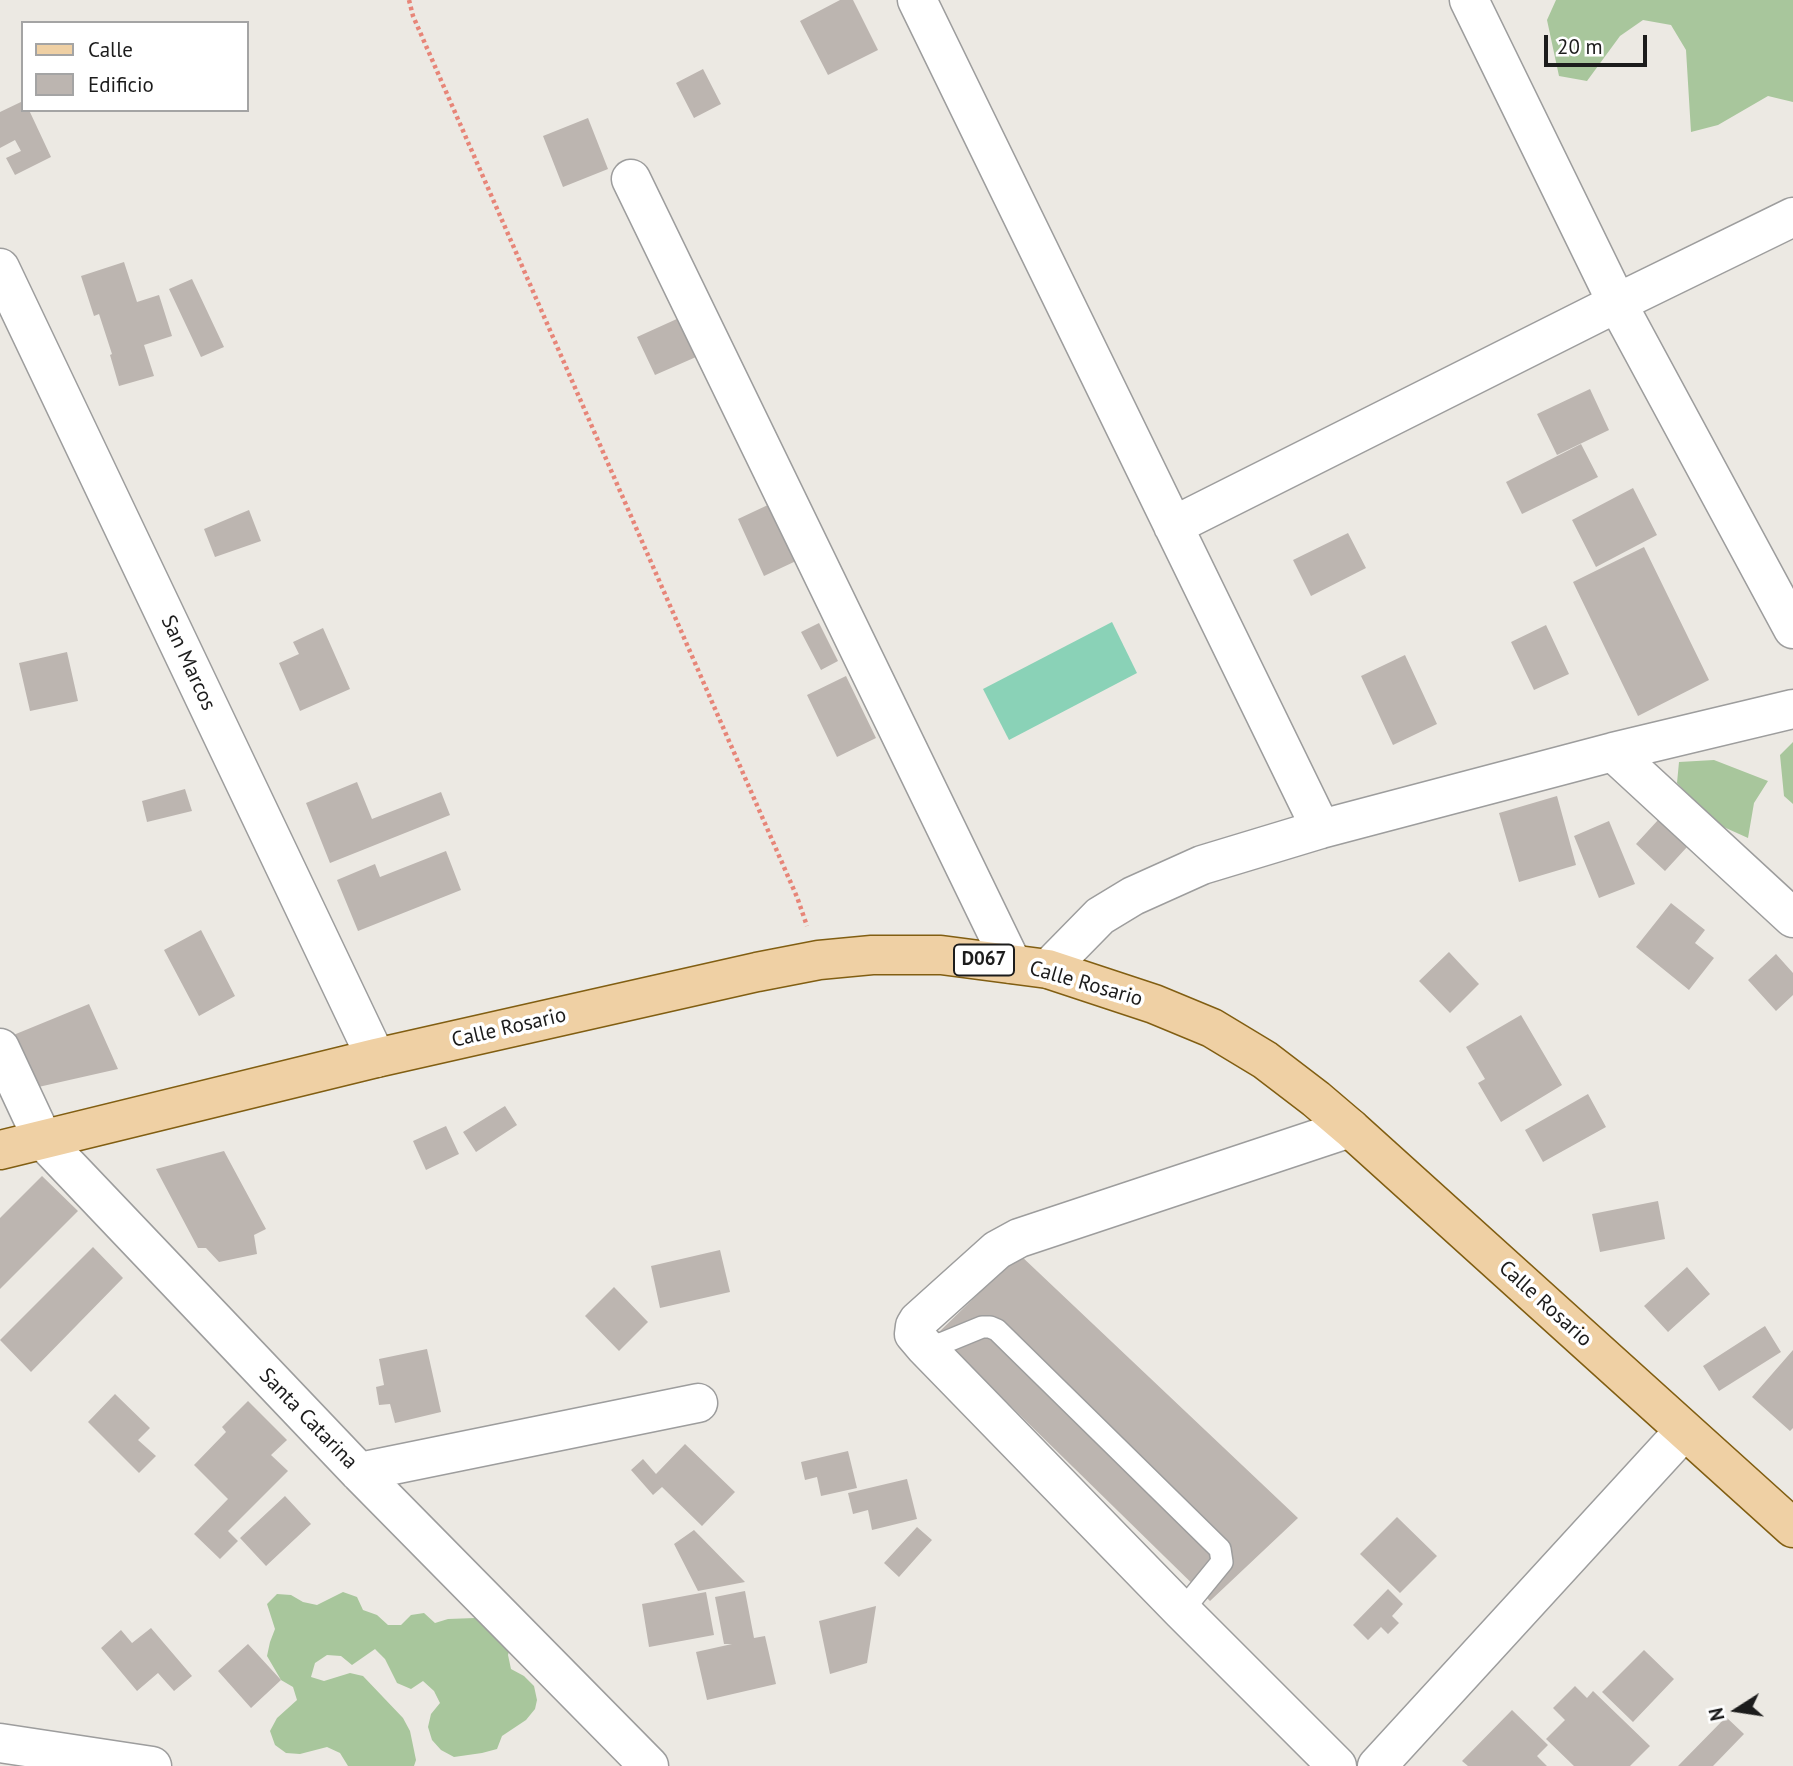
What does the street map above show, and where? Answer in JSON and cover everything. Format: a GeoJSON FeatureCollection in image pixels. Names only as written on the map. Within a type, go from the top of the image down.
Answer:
{"type":"FeatureCollection","features":[{"type":"Feature","properties":{"kind":"main road","name":"Calle Rosario"},"geometry":{"type":"LineString","coordinates":[[0,1150],[376,1058],[819,960],[872,955],[941,955],[1030,967],[1154,1004],[1212,1028],[1265,1059],[1350,1128],[1793,1528]]}},
{"type":"Feature","properties":{"kind":"street"},"geometry":{"type":"LineString","coordinates":[[917,0],[1321,829]]}},
{"type":"Feature","properties":{"kind":"street"},"geometry":{"type":"LineString","coordinates":[[1469,0],[1617,303],[1793,629]]}},
{"type":"Feature","properties":{"kind":"street"},"geometry":{"type":"LineString","coordinates":[[631,179],[1030,967],[1100,916],[1133,896],[1202,865],[1321,829],[1613,752],[1793,709]]}},
{"type":"Feature","properties":{"kind":"street"},"geometry":{"type":"LineString","coordinates":[[1173,526],[1793,217]]}},
{"type":"Feature","properties":{"kind":"street","name":"San Marcos"},"geometry":{"type":"LineString","coordinates":[[0,268],[376,1058]]}},
{"type":"Feature","properties":{"kind":"street"},"geometry":{"type":"LineString","coordinates":[[1613,752],[1793,918]]}},
{"type":"Feature","properties":{"kind":"street","name":"Santa Catarina"},"geometry":{"type":"LineString","coordinates":[[0,1048],[43,1140],[359,1472],[649,1766]]}},
{"type":"Feature","properties":{"kind":"street"},"geometry":{"type":"LineString","coordinates":[[1337,1766],[1182,1611],[914,1334],[918,1321],[997,1250],[1019,1238],[1350,1128]]}},
{"type":"Feature","properties":{"kind":"street"},"geometry":{"type":"LineString","coordinates":[[359,1472],[698,1403]]}},
{"type":"Feature","properties":{"kind":"street"},"geometry":{"type":"LineString","coordinates":[[1377,1766],[1684,1431]]}},
{"type":"Feature","properties":{"kind":"street"},"geometry":{"type":"LineString","coordinates":[[0,1743],[152,1766]]}},
{"type":"Feature","properties":{"kind":"lane"},"geometry":{"type":"LineString","coordinates":[[925,1347],[943,1343],[982,1327],[997,1330],[1220,1549],[1222,1562],[1182,1611]]}},
{"type":"Feature","properties":{"kind":"path"},"geometry":{"type":"LineString","coordinates":[[409,0],[424,42],[797,897],[819,960]]}},
{"type":"Feature","properties":{"kind":"green space"},"geometry":{"type":"Polygon","coordinates":[[[1556,0],[1793,0],[1793,102],[1768,96],[1718,125],[1691,132],[1686,50],[1671,25],[1643,20],[1620,36],[1587,81],[1559,76],[1547,20],[1556,0]]]}},
{"type":"Feature","properties":{"kind":"green space"},"geometry":{"type":"Polygon","coordinates":[[[1112,622],[1137,673],[1009,740],[983,689],[1112,622]]]}},
{"type":"Feature","properties":{"kind":"green space"},"geometry":{"type":"Polygon","coordinates":[[[1793,742],[1793,804],[1784,796],[1780,755],[1793,742]]]}},
{"type":"Feature","properties":{"kind":"green space"},"geometry":{"type":"Polygon","coordinates":[[[1714,760],[1768,781],[1754,803],[1748,838],[1717,824],[1677,783],[1679,762],[1714,760]]]}},
{"type":"Feature","properties":{"kind":"green space"},"geometry":{"type":"Polygon","coordinates":[[[343,1592],[357,1597],[363,1610],[377,1615],[388,1625],[401,1625],[411,1615],[424,1613],[435,1623],[488,1614],[512,1640],[508,1655],[511,1669],[534,1686],[537,1700],[535,1709],[526,1720],[502,1736],[497,1749],[454,1757],[441,1750],[432,1740],[428,1727],[431,1714],[440,1703],[434,1691],[423,1681],[411,1689],[397,1683],[385,1659],[375,1649],[352,1665],[341,1656],[327,1655],[315,1663],[311,1677],[324,1681],[350,1673],[363,1676],[403,1718],[410,1731],[416,1760],[414,1766],[348,1766],[340,1753],[327,1747],[300,1754],[286,1753],[275,1745],[270,1731],[277,1718],[297,1700],[293,1687],[281,1680],[267,1656],[275,1629],[267,1604],[277,1594],[291,1595],[303,1602],[317,1605],[343,1592]]]}},
{"type":"Feature","properties":{"kind":"building"},"geometry":{"type":"Polygon","coordinates":[[[840,0],[853,0],[878,50],[828,75],[800,21],[840,0]]]}},
{"type":"Feature","properties":{"kind":"building"},"geometry":{"type":"Polygon","coordinates":[[[703,69],[721,104],[694,118],[676,83],[703,69]]]}},
{"type":"Feature","properties":{"kind":"building"},"geometry":{"type":"Polygon","coordinates":[[[21,102],[21,112],[30,112],[51,157],[15,175],[6,158],[21,151],[15,140],[0,148],[0,112],[21,102]]]}},
{"type":"Feature","properties":{"kind":"building"},"geometry":{"type":"Polygon","coordinates":[[[588,118],[608,169],[563,187],[543,136],[588,118]]]}},
{"type":"Feature","properties":{"kind":"building"},"geometry":{"type":"Polygon","coordinates":[[[124,262],[137,302],[159,295],[172,336],[144,345],[154,376],[119,386],[99,314],[94,316],[81,276],[124,262]]]}},
{"type":"Feature","properties":{"kind":"building"},"geometry":{"type":"Polygon","coordinates":[[[192,279],[224,347],[201,357],[169,289],[192,279]]]}},
{"type":"Feature","properties":{"kind":"building"},"geometry":{"type":"Polygon","coordinates":[[[679,318],[696,357],[655,375],[637,337],[679,318]]]}},
{"type":"Feature","properties":{"kind":"building"},"geometry":{"type":"Polygon","coordinates":[[[1590,389],[1609,430],[1557,455],[1537,414],[1590,389]]]}},
{"type":"Feature","properties":{"kind":"building"},"geometry":{"type":"Polygon","coordinates":[[[1581,444],[1598,477],[1522,514],[1506,482],[1581,444]]]}},
{"type":"Feature","properties":{"kind":"building"},"geometry":{"type":"Polygon","coordinates":[[[1633,488],[1657,535],[1596,567],[1572,520],[1633,488]]]}},
{"type":"Feature","properties":{"kind":"building"},"geometry":{"type":"Polygon","coordinates":[[[770,504],[796,561],[764,576],[738,519],[770,504]]]}},
{"type":"Feature","properties":{"kind":"building"},"geometry":{"type":"Polygon","coordinates":[[[249,510],[261,541],[215,557],[204,529],[249,510]]]}},
{"type":"Feature","properties":{"kind":"building"},"geometry":{"type":"Polygon","coordinates":[[[1348,533],[1366,568],[1311,596],[1293,560],[1348,533]]]}},
{"type":"Feature","properties":{"kind":"building"},"geometry":{"type":"Polygon","coordinates":[[[1644,547],[1709,680],[1638,716],[1573,582],[1644,547]]]}},
{"type":"Feature","properties":{"kind":"building"},"geometry":{"type":"Polygon","coordinates":[[[819,623],[838,661],[821,670],[801,632],[819,623]]]}},
{"type":"Feature","properties":{"kind":"building"},"geometry":{"type":"Polygon","coordinates":[[[1546,625],[1569,674],[1534,690],[1511,642],[1546,625]]]}},
{"type":"Feature","properties":{"kind":"building"},"geometry":{"type":"Polygon","coordinates":[[[323,628],[350,689],[300,711],[279,663],[299,654],[293,642],[323,628]]]}},
{"type":"Feature","properties":{"kind":"building"},"geometry":{"type":"Polygon","coordinates":[[[67,652],[78,701],[30,711],[19,663],[67,652]]]}},
{"type":"Feature","properties":{"kind":"building"},"geometry":{"type":"Polygon","coordinates":[[[1405,655],[1437,724],[1393,745],[1361,676],[1405,655]]]}},
{"type":"Feature","properties":{"kind":"building"},"geometry":{"type":"Polygon","coordinates":[[[846,676],[876,738],[837,757],[807,695],[846,676]]]}},
{"type":"Feature","properties":{"kind":"building"},"geometry":{"type":"Polygon","coordinates":[[[357,782],[372,819],[441,792],[450,815],[330,863],[306,803],[357,782]]]}},
{"type":"Feature","properties":{"kind":"building"},"geometry":{"type":"Polygon","coordinates":[[[185,789],[192,811],[147,822],[142,801],[185,789]]]}},
{"type":"Feature","properties":{"kind":"building"},"geometry":{"type":"Polygon","coordinates":[[[1557,796],[1576,865],[1519,882],[1499,813],[1557,796]]]}},
{"type":"Feature","properties":{"kind":"building"},"geometry":{"type":"Polygon","coordinates":[[[1669,808],[1698,835],[1665,871],[1636,844],[1669,808]]]}},
{"type":"Feature","properties":{"kind":"building"},"geometry":{"type":"Polygon","coordinates":[[[1609,821],[1635,884],[1599,898],[1574,836],[1609,821]]]}},
{"type":"Feature","properties":{"kind":"building"},"geometry":{"type":"Polygon","coordinates":[[[446,851],[461,890],[358,931],[337,880],[375,864],[380,877],[446,851]]]}},
{"type":"Feature","properties":{"kind":"building"},"geometry":{"type":"Polygon","coordinates":[[[1671,903],[1705,930],[1695,943],[1714,958],[1689,990],[1636,947],[1671,903]]]}},
{"type":"Feature","properties":{"kind":"building"},"geometry":{"type":"Polygon","coordinates":[[[201,930],[235,996],[199,1016],[164,950],[201,930]]]}},
{"type":"Feature","properties":{"kind":"building"},"geometry":{"type":"Polygon","coordinates":[[[1449,952],[1479,984],[1450,1013],[1419,981],[1449,952]]]}},
{"type":"Feature","properties":{"kind":"building"},"geometry":{"type":"Polygon","coordinates":[[[1776,954],[1793,973],[1793,995],[1776,1011],[1748,980],[1776,954]]]}},
{"type":"Feature","properties":{"kind":"building"},"geometry":{"type":"Polygon","coordinates":[[[89,1004],[118,1069],[34,1088],[11,1036],[89,1004]]]}},
{"type":"Feature","properties":{"kind":"building"},"geometry":{"type":"Polygon","coordinates":[[[1521,1015],[1562,1085],[1501,1122],[1478,1083],[1485,1079],[1466,1047],[1521,1015]]]}},
{"type":"Feature","properties":{"kind":"building"},"geometry":{"type":"Polygon","coordinates":[[[1588,1094],[1606,1127],[1543,1162],[1525,1130],[1588,1094]]]}},
{"type":"Feature","properties":{"kind":"building"},"geometry":{"type":"Polygon","coordinates":[[[505,1106],[517,1125],[476,1152],[463,1132],[505,1106]]]}},
{"type":"Feature","properties":{"kind":"building"},"geometry":{"type":"Polygon","coordinates":[[[446,1126],[459,1154],[426,1170],[413,1141],[446,1126]]]}},
{"type":"Feature","properties":{"kind":"building"},"geometry":{"type":"Polygon","coordinates":[[[224,1151],[266,1229],[254,1235],[257,1254],[219,1262],[206,1248],[198,1248],[156,1169],[224,1151]]]}},
{"type":"Feature","properties":{"kind":"building"},"geometry":{"type":"Polygon","coordinates":[[[42,1176],[78,1211],[0,1289],[0,1218],[42,1176]]]}},
{"type":"Feature","properties":{"kind":"building"},"geometry":{"type":"Polygon","coordinates":[[[1658,1201],[1665,1239],[1600,1252],[1592,1214],[1658,1201]]]}},
{"type":"Feature","properties":{"kind":"building"},"geometry":{"type":"Polygon","coordinates":[[[93,1247],[123,1278],[31,1372],[0,1340],[93,1247]]]}},
{"type":"Feature","properties":{"kind":"building"},"geometry":{"type":"Polygon","coordinates":[[[720,1250],[730,1292],[660,1308],[651,1266],[720,1250]]]}},
{"type":"Feature","properties":{"kind":"building"},"geometry":{"type":"Polygon","coordinates":[[[1019,1254],[1298,1518],[1210,1601],[937,1334],[1019,1254]]]}},
{"type":"Feature","properties":{"kind":"building"},"geometry":{"type":"Polygon","coordinates":[[[1687,1267],[1710,1294],[1668,1332],[1644,1306],[1687,1267]]]}},
{"type":"Feature","properties":{"kind":"building"},"geometry":{"type":"Polygon","coordinates":[[[614,1287],[648,1322],[619,1351],[585,1316],[614,1287]]]}},
{"type":"Feature","properties":{"kind":"building"},"geometry":{"type":"Polygon","coordinates":[[[1765,1326],[1781,1352],[1719,1391],[1703,1366],[1765,1326]]]}},
{"type":"Feature","properties":{"kind":"building"},"geometry":{"type":"Polygon","coordinates":[[[427,1349],[441,1412],[395,1423],[390,1404],[379,1405],[376,1387],[384,1385],[379,1359],[427,1349]]]}},
{"type":"Feature","properties":{"kind":"building"},"geometry":{"type":"Polygon","coordinates":[[[1793,1350],[1793,1428],[1790,1431],[1752,1397],[1793,1350]]]}},
{"type":"Feature","properties":{"kind":"building"},"geometry":{"type":"Polygon","coordinates":[[[115,1394],[150,1428],[138,1440],[156,1456],[139,1473],[88,1422],[115,1394]]]}},
{"type":"Feature","properties":{"kind":"building"},"geometry":{"type":"Polygon","coordinates":[[[248,1401],[287,1440],[271,1455],[288,1471],[228,1531],[238,1541],[220,1559],[194,1534],[228,1499],[194,1465],[226,1432],[222,1427],[248,1401]]]}},
{"type":"Feature","properties":{"kind":"building"},"geometry":{"type":"Polygon","coordinates":[[[685,1444],[735,1492],[702,1526],[662,1487],[653,1495],[631,1470],[643,1459],[656,1474],[685,1444]]]}},
{"type":"Feature","properties":{"kind":"building"},"geometry":{"type":"Polygon","coordinates":[[[848,1451],[857,1488],[821,1496],[817,1477],[805,1480],[801,1462],[848,1451]]]}},
{"type":"Feature","properties":{"kind":"building"},"geometry":{"type":"Polygon","coordinates":[[[907,1479],[917,1519],[872,1530],[868,1510],[853,1514],[848,1493],[907,1479]]]}},
{"type":"Feature","properties":{"kind":"building"},"geometry":{"type":"Polygon","coordinates":[[[285,1496],[311,1524],[266,1566],[240,1538],[285,1496]]]}},
{"type":"Feature","properties":{"kind":"building"},"geometry":{"type":"Polygon","coordinates":[[[1397,1517],[1437,1556],[1400,1593],[1360,1554],[1397,1517]]]}},
{"type":"Feature","properties":{"kind":"building"},"geometry":{"type":"Polygon","coordinates":[[[917,1527],[932,1540],[899,1577],[884,1563],[917,1527]]]}},
{"type":"Feature","properties":{"kind":"building"},"geometry":{"type":"Polygon","coordinates":[[[694,1530],[745,1582],[698,1591],[674,1544],[694,1530]]]}},
{"type":"Feature","properties":{"kind":"building"},"geometry":{"type":"Polygon","coordinates":[[[1388,1589],[1403,1604],[1392,1616],[1399,1623],[1388,1634],[1381,1627],[1368,1640],[1353,1625],[1388,1589]]]}},
{"type":"Feature","properties":{"kind":"building"},"geometry":{"type":"Polygon","coordinates":[[[745,1591],[754,1638],[765,1636],[776,1684],[707,1700],[696,1652],[732,1644],[724,1644],[715,1597],[745,1591]]]}},
{"type":"Feature","properties":{"kind":"building"},"geometry":{"type":"Polygon","coordinates":[[[706,1592],[714,1635],[649,1647],[642,1604],[706,1592]]]}},
{"type":"Feature","properties":{"kind":"building"},"geometry":{"type":"Polygon","coordinates":[[[876,1606],[867,1663],[830,1674],[819,1621],[876,1606]]]}},
{"type":"Feature","properties":{"kind":"building"},"geometry":{"type":"Polygon","coordinates":[[[151,1628],[192,1676],[174,1691],[158,1673],[137,1691],[101,1648],[121,1630],[132,1643],[151,1628]]]}},
{"type":"Feature","properties":{"kind":"building"},"geometry":{"type":"Polygon","coordinates":[[[248,1644],[281,1680],[251,1708],[218,1671],[248,1644]]]}},
{"type":"Feature","properties":{"kind":"building"},"geometry":{"type":"Polygon","coordinates":[[[1644,1650],[1674,1679],[1633,1722],[1602,1692],[1644,1650]]]}},
{"type":"Feature","properties":{"kind":"building"},"geometry":{"type":"Polygon","coordinates":[[[1575,1686],[1587,1698],[1593,1691],[1650,1746],[1630,1766],[1574,1766],[1546,1739],[1565,1720],[1553,1708],[1575,1686]]]}},
{"type":"Feature","properties":{"kind":"building"},"geometry":{"type":"Polygon","coordinates":[[[1512,1710],[1548,1745],[1537,1756],[1547,1766],[1468,1766],[1462,1761],[1512,1710]]]}},
{"type":"Feature","properties":{"kind":"building"},"geometry":{"type":"Polygon","coordinates":[[[1726,1717],[1744,1734],[1713,1766],[1678,1766],[1726,1717]]]}}]}
